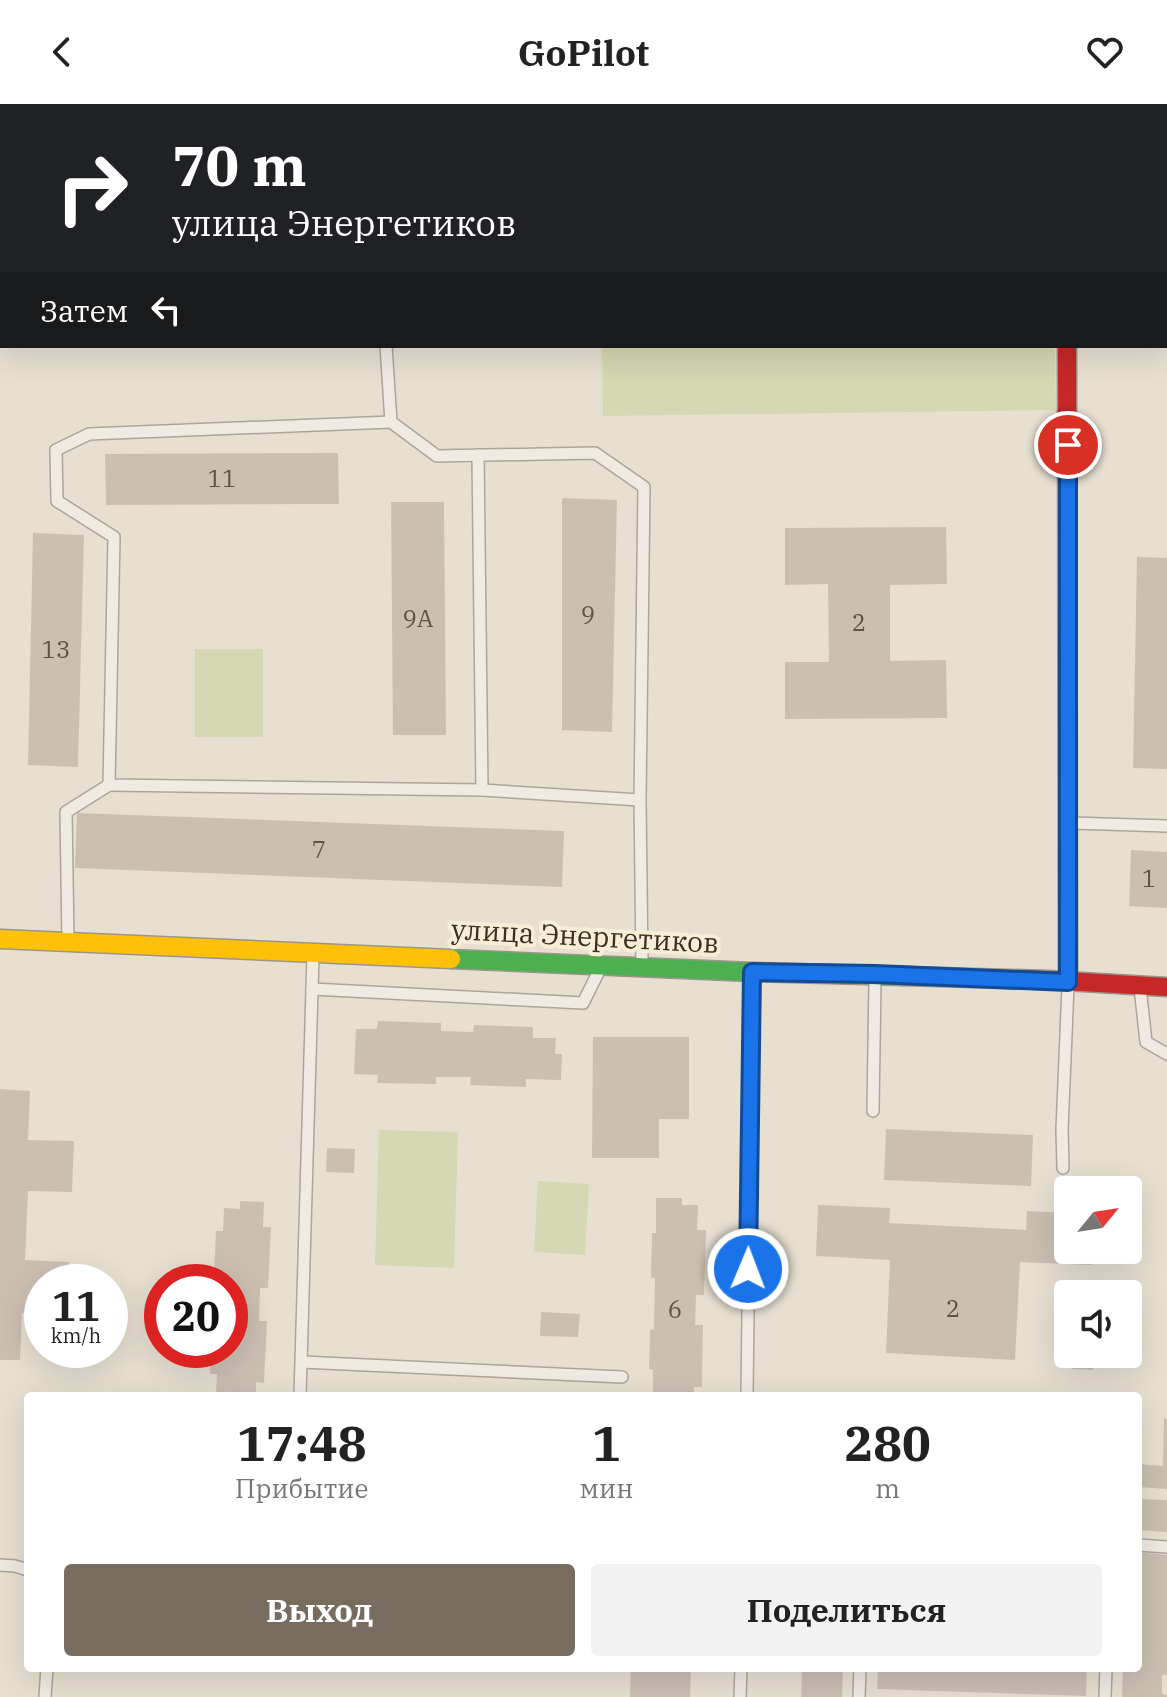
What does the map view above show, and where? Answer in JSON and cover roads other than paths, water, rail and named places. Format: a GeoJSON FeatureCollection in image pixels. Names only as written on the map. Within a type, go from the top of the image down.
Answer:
{"type":"FeatureCollection","features":[{"type":"Feature","properties":{"kind":"street"},"geometry":{"type":"LineString","coordinates":[[1067,348],[1068,982]]}},
{"type":"Feature","properties":{"kind":"street","name":"улица Энергетиков"},"geometry":{"type":"LineString","coordinates":[[0,939],[1167,987]]}},
{"type":"Feature","properties":{"kind":"lane"},"geometry":{"type":"LineString","coordinates":[[386,348],[391,422]]}},
{"type":"Feature","properties":{"kind":"lane"},"geometry":{"type":"LineString","coordinates":[[109,785],[114,537],[57,501],[56,450],[89,434],[391,422],[437,456],[595,453],[644,487],[640,800],[642,966]]}},
{"type":"Feature","properties":{"kind":"lane"},"geometry":{"type":"LineString","coordinates":[[478,455],[482,790]]}},
{"type":"Feature","properties":{"kind":"lane"},"geometry":{"type":"LineString","coordinates":[[68,941],[66,812],[109,785],[482,790],[640,800]]}},
{"type":"Feature","properties":{"kind":"lane"},"geometry":{"type":"LineString","coordinates":[[1069,823],[1167,826]]}},
{"type":"Feature","properties":{"kind":"lane"},"geometry":{"type":"LineString","coordinates":[[300,1392],[313,951]]}},
{"type":"Feature","properties":{"kind":"lane"},"geometry":{"type":"LineString","coordinates":[[312,989],[583,1003],[602,965]]}},
{"type":"Feature","properties":{"kind":"lane"},"geometry":{"type":"LineString","coordinates":[[747,1392],[752,972]]}},
{"type":"Feature","properties":{"kind":"lane"},"geometry":{"type":"LineString","coordinates":[[873,1111],[875,974]]}},
{"type":"Feature","properties":{"kind":"lane"},"geometry":{"type":"LineString","coordinates":[[1063,1168],[1068,982]]}},
{"type":"Feature","properties":{"kind":"lane"},"geometry":{"type":"LineString","coordinates":[[1140,986],[1146,1042],[1167,1054]]}},
{"type":"Feature","properties":{"kind":"lane"},"geometry":{"type":"LineString","coordinates":[[302,1362],[622,1377]]}},
{"type":"Feature","properties":{"kind":"lane"},"geometry":{"type":"LineString","coordinates":[[1142,1545],[1167,1547]]}},
{"type":"Feature","properties":{"kind":"lane"},"geometry":{"type":"LineString","coordinates":[[0,1565],[24,1569]]}},
{"type":"Feature","properties":{"kind":"lane"},"geometry":{"type":"LineString","coordinates":[[45,1697],[47,1672]]}},
{"type":"Feature","properties":{"kind":"lane"},"geometry":{"type":"LineString","coordinates":[[740,1697],[741,1672]]}},
{"type":"Feature","properties":{"kind":"lane"},"geometry":{"type":"LineString","coordinates":[[859,1697],[860,1672]]}},
{"type":"Feature","properties":{"kind":"lane"},"geometry":{"type":"LineString","coordinates":[[1105,1697],[1106,1672]]}}]}
